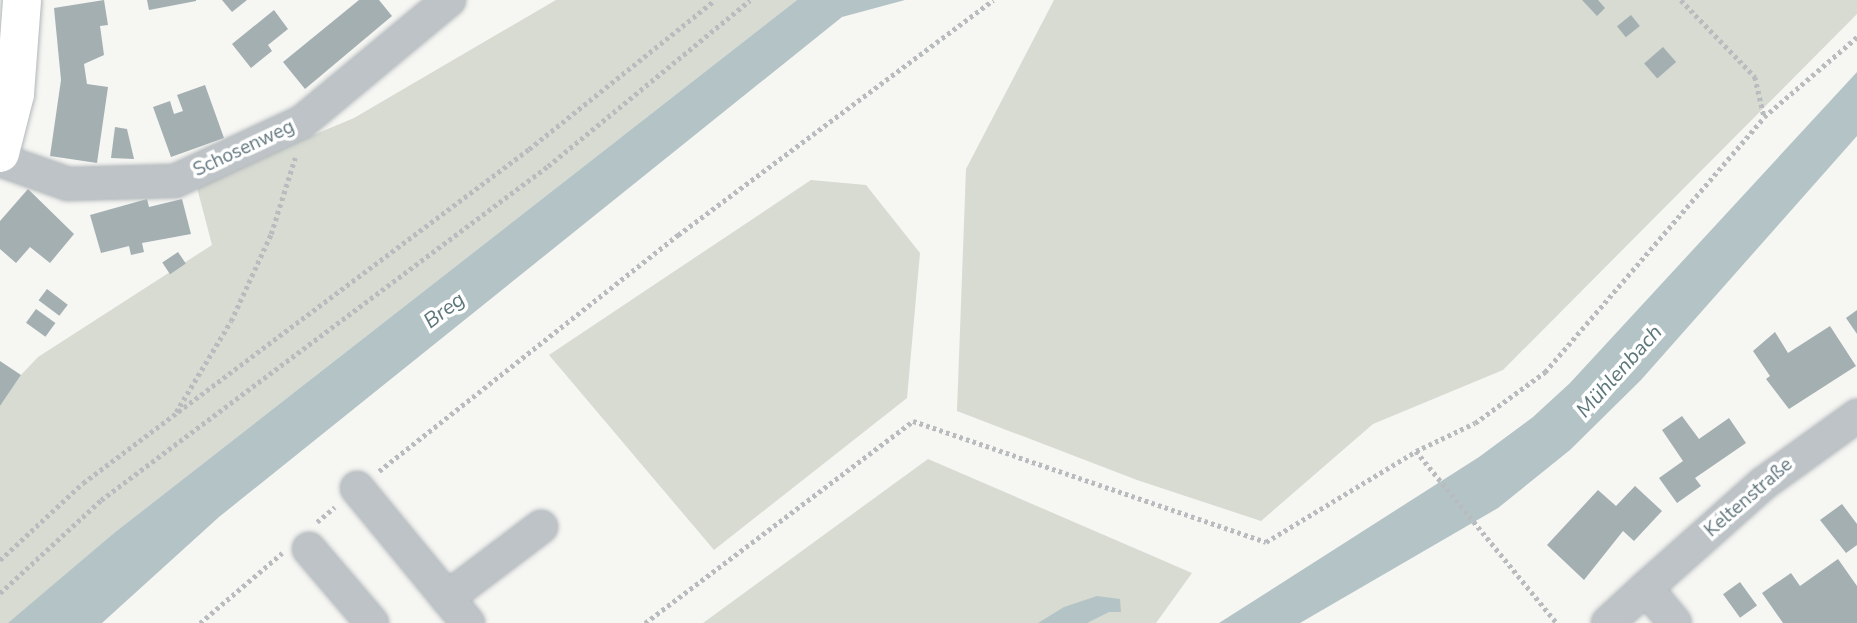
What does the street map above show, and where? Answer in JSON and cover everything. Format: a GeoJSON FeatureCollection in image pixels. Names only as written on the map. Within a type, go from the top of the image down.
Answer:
{"type":"FeatureCollection","features":[{"type":"Feature","properties":{"kind":"main road"},"geometry":{"type":"LineString","coordinates":[[0,153],[15,94],[20,3]]}},
{"type":"Feature","properties":{"kind":"street","name":"Schosenweg"},"geometry":{"type":"LineString","coordinates":[[0,160],[68,184],[175,181],[302,122],[449,0]]}},
{"type":"Feature","properties":{"kind":"street","name":"Keltenstraße"},"geometry":{"type":"LineString","coordinates":[[1608,623],[1764,483],[1857,416]]}},
{"type":"Feature","properties":{"kind":"street"},"geometry":{"type":"LineString","coordinates":[[357,488],[468,623]]}},
{"type":"Feature","properties":{"kind":"street"},"geometry":{"type":"LineString","coordinates":[[447,598],[541,527]]}},
{"type":"Feature","properties":{"kind":"street"},"geometry":{"type":"LineString","coordinates":[[309,549],[372,623]]}},
{"type":"Feature","properties":{"kind":"street"},"geometry":{"type":"LineString","coordinates":[[1646,588],[1675,623]]}},
{"type":"Feature","properties":{"kind":"path"},"geometry":{"type":"LineString","coordinates":[[0,560],[83,483],[529,149],[715,0]]}},
{"type":"Feature","properties":{"kind":"path"},"geometry":{"type":"LineString","coordinates":[[0,593],[101,500],[548,166],[750,0]]}},
{"type":"Feature","properties":{"kind":"path"},"geometry":{"type":"LineString","coordinates":[[357,488],[678,235],[993,0]]}},
{"type":"Feature","properties":{"kind":"path"},"geometry":{"type":"LineString","coordinates":[[1681,0],[1755,77],[1764,117]]}},
{"type":"Feature","properties":{"kind":"path"},"geometry":{"type":"LineString","coordinates":[[645,623],[913,421],[1266,541],[1416,451],[1475,423],[1545,372],[1764,117],[1857,37]]}},
{"type":"Feature","properties":{"kind":"path"},"geometry":{"type":"LineString","coordinates":[[174,415],[232,321],[271,234],[291,177],[302,122]]}},
{"type":"Feature","properties":{"kind":"path"},"geometry":{"type":"LineString","coordinates":[[1416,451],[1439,475],[1480,532],[1557,623]]}},
{"type":"Feature","properties":{"kind":"shaded area"},"geometry":{"type":"Polygon","coordinates":[[[556,0],[797,0],[114,533],[9,623],[0,623],[0,406],[21,375],[38,357],[212,245],[196,184],[354,118],[556,0]]]}},
{"type":"Feature","properties":{"kind":"shaded area"},"geometry":{"type":"Polygon","coordinates":[[[1054,0],[1857,0],[1857,14],[1503,370],[1373,424],[1261,521],[1137,480],[957,411],[966,169],[1054,0]]]}},
{"type":"Feature","properties":{"kind":"shaded area"},"geometry":{"type":"Polygon","coordinates":[[[811,180],[866,185],[920,253],[907,398],[714,550],[549,355],[811,180]]]}},
{"type":"Feature","properties":{"kind":"shaded area"},"geometry":{"type":"Polygon","coordinates":[[[928,459],[1192,573],[1156,623],[703,623],[928,459]]]}},
{"type":"Feature","properties":{"kind":"water","name":"Breg"},"geometry":{"type":"Polygon","coordinates":[[[797,0],[905,0],[842,17],[219,517],[102,623],[8,623],[114,533],[797,0]]]}},
{"type":"Feature","properties":{"kind":"water","name":"Mühlenbach"},"geometry":{"type":"Polygon","coordinates":[[[1857,72],[1857,136],[1641,380],[1570,450],[1498,508],[1300,623],[1219,623],[1479,457],[1533,417],[1570,383],[1857,72]]]}},
{"type":"Feature","properties":{"kind":"water"},"geometry":{"type":"Polygon","coordinates":[[[1097,596],[1120,599],[1121,612],[1109,612],[1087,623],[1038,623],[1064,607],[1097,596]]]}},
{"type":"Feature","properties":{"kind":"building"},"geometry":{"type":"Polygon","coordinates":[[[104,0],[108,25],[100,26],[104,55],[84,64],[87,84],[108,87],[97,163],[50,156],[61,80],[54,8],[104,0]]]}},
{"type":"Feature","properties":{"kind":"building"},"geometry":{"type":"Polygon","coordinates":[[[147,0],[196,0],[196,1],[149,10],[147,0]]]}},
{"type":"Feature","properties":{"kind":"building"},"geometry":{"type":"Polygon","coordinates":[[[222,0],[247,0],[232,12],[222,0]]]}},
{"type":"Feature","properties":{"kind":"building"},"geometry":{"type":"Polygon","coordinates":[[[359,0],[379,0],[392,16],[305,89],[283,62],[359,0]]]}},
{"type":"Feature","properties":{"kind":"building"},"geometry":{"type":"Polygon","coordinates":[[[1582,0],[1598,0],[1605,8],[1597,16],[1582,0]]]}},
{"type":"Feature","properties":{"kind":"building"},"geometry":{"type":"Polygon","coordinates":[[[274,10],[288,29],[268,45],[272,51],[251,68],[232,44],[274,10]]]}},
{"type":"Feature","properties":{"kind":"building"},"geometry":{"type":"Polygon","coordinates":[[[1631,15],[1640,26],[1626,37],[1617,26],[1631,15]]]}},
{"type":"Feature","properties":{"kind":"building"},"geometry":{"type":"Polygon","coordinates":[[[1663,47],[1676,62],[1657,78],[1644,63],[1663,47]]]}},
{"type":"Feature","properties":{"kind":"building"},"geometry":{"type":"Polygon","coordinates":[[[205,85],[224,138],[171,157],[153,107],[170,101],[174,114],[183,111],[177,95],[205,85]]]}},
{"type":"Feature","properties":{"kind":"building"},"geometry":{"type":"Polygon","coordinates":[[[115,127],[127,129],[134,159],[111,158],[115,127]]]}},
{"type":"Feature","properties":{"kind":"building"},"geometry":{"type":"Polygon","coordinates":[[[28,189],[74,234],[50,263],[30,247],[16,263],[0,249],[0,221],[28,189]]]}},
{"type":"Feature","properties":{"kind":"building"},"geometry":{"type":"Polygon","coordinates":[[[147,199],[149,207],[182,199],[191,234],[142,243],[144,252],[131,255],[129,246],[101,253],[90,215],[147,199]]]}},
{"type":"Feature","properties":{"kind":"building"},"geometry":{"type":"Polygon","coordinates":[[[178,252],[186,264],[170,274],[162,263],[178,252]]]}},
{"type":"Feature","properties":{"kind":"building"},"geometry":{"type":"Polygon","coordinates":[[[47,289],[68,305],[59,316],[39,300],[47,289]]]}},
{"type":"Feature","properties":{"kind":"building"},"geometry":{"type":"Polygon","coordinates":[[[36,309],[55,323],[45,337],[26,323],[36,309]]]}},
{"type":"Feature","properties":{"kind":"building"},"geometry":{"type":"Polygon","coordinates":[[[1857,310],[1857,334],[1846,318],[1857,310]]]}},
{"type":"Feature","properties":{"kind":"building"},"geometry":{"type":"Polygon","coordinates":[[[1830,326],[1856,366],[1789,409],[1766,379],[1770,376],[1753,351],[1775,332],[1788,353],[1830,326]]]}},
{"type":"Feature","properties":{"kind":"building"},"geometry":{"type":"Polygon","coordinates":[[[0,361],[21,375],[0,406],[0,361]]]}},
{"type":"Feature","properties":{"kind":"building"},"geometry":{"type":"Polygon","coordinates":[[[1682,416],[1699,439],[1729,418],[1746,443],[1695,478],[1701,486],[1677,503],[1659,478],[1683,461],[1662,430],[1682,416]]]}},
{"type":"Feature","properties":{"kind":"building"},"geometry":{"type":"Polygon","coordinates":[[[1635,486],[1662,511],[1634,541],[1623,531],[1584,580],[1547,545],[1598,490],[1616,506],[1635,486]]]}},
{"type":"Feature","properties":{"kind":"building"},"geometry":{"type":"Polygon","coordinates":[[[1842,504],[1857,524],[1857,545],[1846,553],[1820,520],[1842,504]]]}},
{"type":"Feature","properties":{"kind":"building"},"geometry":{"type":"Polygon","coordinates":[[[1838,559],[1857,586],[1857,623],[1783,623],[1762,593],[1791,573],[1800,586],[1838,559]]]}},
{"type":"Feature","properties":{"kind":"building"},"geometry":{"type":"Polygon","coordinates":[[[1740,582],[1757,605],[1740,618],[1723,594],[1740,582]]]}}]}
